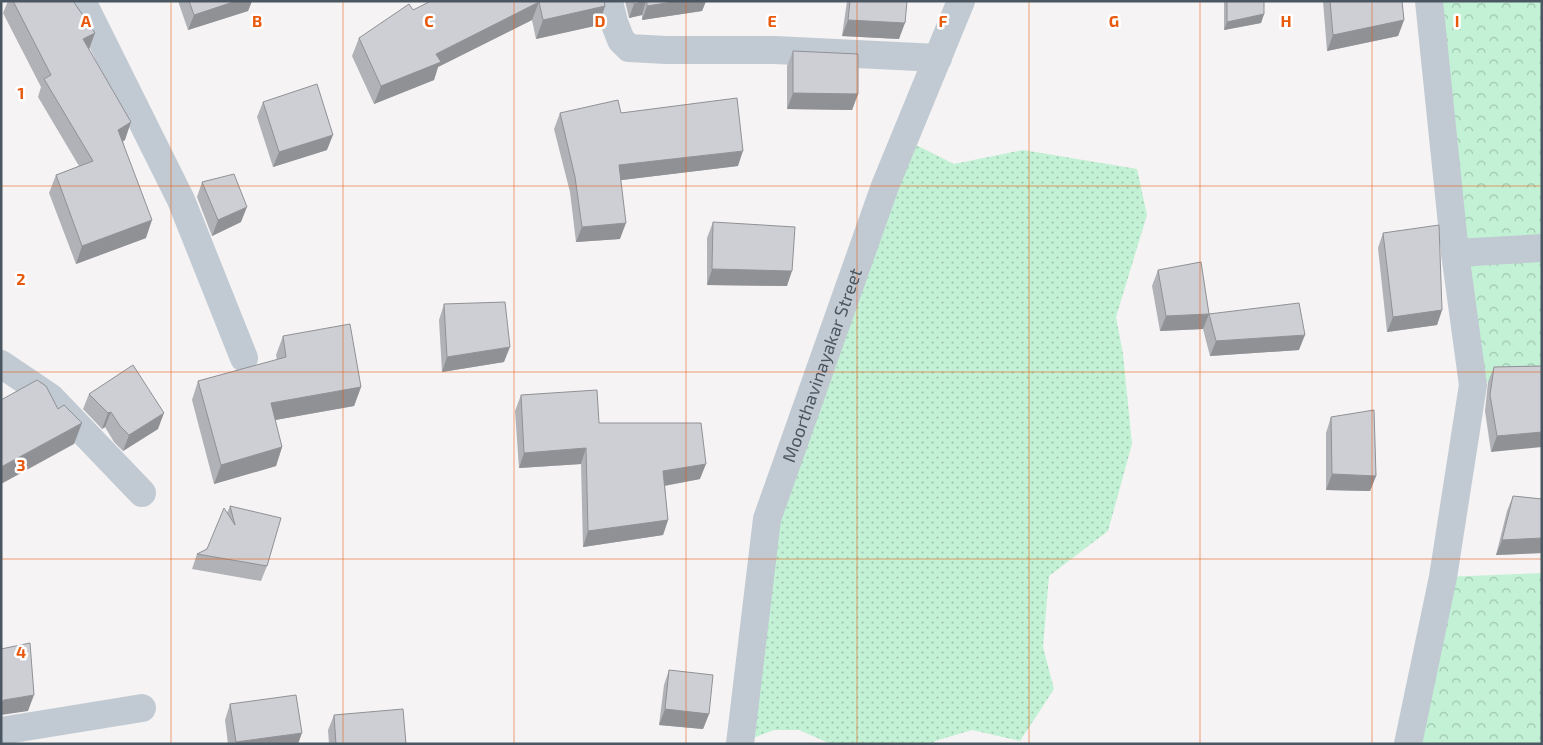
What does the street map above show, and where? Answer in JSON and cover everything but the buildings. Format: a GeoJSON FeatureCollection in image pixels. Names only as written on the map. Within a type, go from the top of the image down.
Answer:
{"type":"FeatureCollection","features":[{"type":"Feature","properties":{"kind":"street"},"geometry":{"type":"LineString","coordinates":[[82,1],[181,200],[244,358]]}},
{"type":"Feature","properties":{"kind":"street"},"geometry":{"type":"LineString","coordinates":[[609,1],[621,40],[629,48],[775,50],[938,58]]}},
{"type":"Feature","properties":{"kind":"street","name":"Moorthavinayakar Street"},"geometry":{"type":"LineString","coordinates":[[740,744],[767,519],[885,186],[961,1]]}},
{"type":"Feature","properties":{"kind":"street"},"geometry":{"type":"LineString","coordinates":[[1408,744],[1443,577],[1473,385],[1454,253],[1429,1]]}},
{"type":"Feature","properties":{"kind":"street"},"geometry":{"type":"LineString","coordinates":[[1454,253],[1542,248]]}},
{"type":"Feature","properties":{"kind":"street"},"geometry":{"type":"LineString","coordinates":[[1,364],[50,398],[142,493]]}},
{"type":"Feature","properties":{"kind":"street"},"geometry":{"type":"LineString","coordinates":[[1,731],[142,708]]}},
{"type":"Feature","properties":{"kind":"green space"},"geometry":{"type":"Polygon","coordinates":[[[1431,1],[1542,1],[1542,371],[1473,385],[1431,1]]]}},
{"type":"Feature","properties":{"kind":"green space"},"geometry":{"type":"Polygon","coordinates":[[[904,139],[954,164],[1023,150],[1137,169],[1147,215],[1116,317],[1123,354],[1132,444],[1108,531],[1049,576],[1043,647],[1054,689],[1020,741],[972,730],[935,741],[933,744],[831,744],[799,730],[774,730],[740,743],[767,519],[904,139]]]}},
{"type":"Feature","properties":{"kind":"green space"},"geometry":{"type":"Polygon","coordinates":[[[1542,573],[1542,744],[1408,744],[1443,577],[1542,573]]]}}]}
